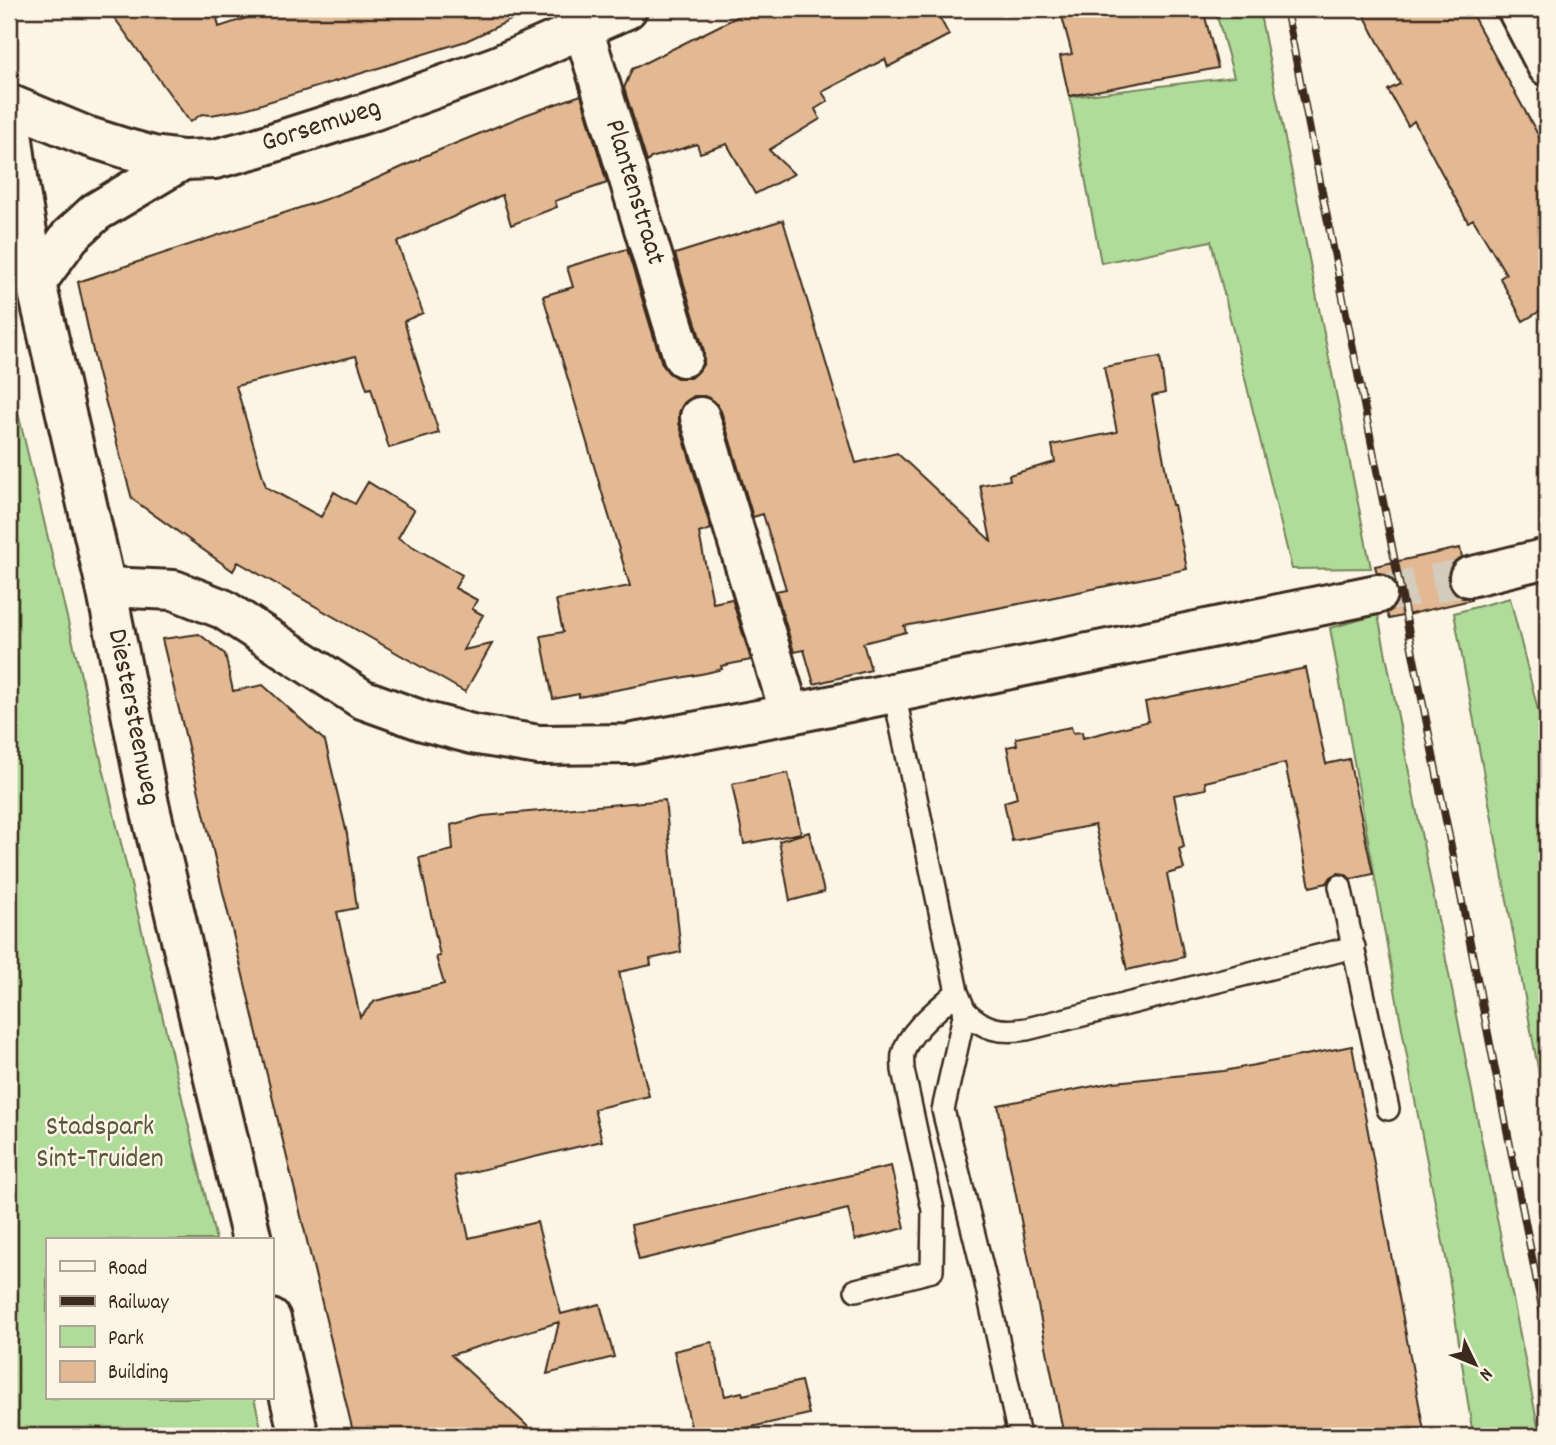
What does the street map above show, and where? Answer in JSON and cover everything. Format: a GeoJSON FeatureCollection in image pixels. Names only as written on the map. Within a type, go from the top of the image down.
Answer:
{"type":"FeatureCollection","features":[{"type":"Feature","properties":{"kind":"street","name":"Gorsemweg"},"geometry":{"type":"LineString","coordinates":[[9,104],[86,136],[153,156],[183,160],[215,159],[372,111],[497,66],[627,9]]}},
{"type":"Feature","properties":{"kind":"street"},"geometry":{"type":"LineString","coordinates":[[1517,9],[1547,66]]}},
{"type":"Feature","properties":{"kind":"street","name":"Plantenstraat"},"geometry":{"type":"LineString","coordinates":[[583,28],[682,357]]}},
{"type":"Feature","properties":{"kind":"street","name":"Diestersteenweg"},"geometry":{"type":"LineString","coordinates":[[9,110],[36,283],[106,587],[149,804],[253,1238]]}},
{"type":"Feature","properties":{"kind":"street"},"geometry":{"type":"LineString","coordinates":[[36,283],[69,236],[96,212],[183,160]]}},
{"type":"Feature","properties":{"kind":"street"},"geometry":{"type":"LineString","coordinates":[[700,417],[790,714]]}},
{"type":"Feature","properties":{"kind":"street"},"geometry":{"type":"LineString","coordinates":[[1469,577],[1547,558]]}},
{"type":"Feature","properties":{"kind":"street"},"geometry":{"type":"LineString","coordinates":[[106,587],[174,590],[223,609],[362,699],[423,722],[472,734],[539,745],[629,744],[790,714],[1377,594]]}},
{"type":"Feature","properties":{"kind":"street"},"geometry":{"type":"LineString","coordinates":[[273,1327],[299,1436]]}},
{"type":"Feature","properties":{"kind":"lane"},"geometry":{"type":"LineString","coordinates":[[894,693],[961,1001],[943,1111],[985,1279],[1019,1436]]}},
{"type":"Feature","properties":{"kind":"lane"},"geometry":{"type":"LineString","coordinates":[[1340,886],[1388,1109]]}},
{"type":"Feature","properties":{"kind":"lane"},"geometry":{"type":"LineString","coordinates":[[961,1001],[975,1021],[986,1027],[1011,1032],[1027,1030],[1354,947]]}},
{"type":"Feature","properties":{"kind":"lane"},"geometry":{"type":"LineString","coordinates":[[856,1290],[932,1271],[933,1210],[903,1070],[903,1054],[908,1041],[921,1026],[961,1001]]}},
{"type":"Feature","properties":{"kind":"green space"},"geometry":{"type":"Polygon","coordinates":[[[1215,9],[1259,9],[1371,568],[1292,569],[1211,241],[1101,263],[1070,97],[1234,77],[1215,9]]]}},
{"type":"Feature","properties":{"kind":"green space","name":"Stadspark Sint-Truiden"},"geometry":{"type":"Polygon","coordinates":[[[9,375],[216,1238],[46,1238],[46,1400],[254,1400],[263,1436],[9,1436],[9,375]]]}},
{"type":"Feature","properties":{"kind":"green space"},"geometry":{"type":"Polygon","coordinates":[[[1510,598],[1547,746],[1547,1117],[1454,613],[1510,598]]]}},
{"type":"Feature","properties":{"kind":"green space"},"geometry":{"type":"Polygon","coordinates":[[[1378,615],[1540,1436],[1473,1436],[1447,1263],[1330,628],[1378,615]]]}},
{"type":"Feature","properties":{"kind":"building"},"geometry":{"type":"Polygon","coordinates":[[[108,9],[215,9],[219,27],[274,9],[534,9],[466,41],[245,109],[202,114],[190,122],[108,9]]]}},
{"type":"Feature","properties":{"kind":"building"},"geometry":{"type":"Polygon","coordinates":[[[753,9],[935,9],[949,35],[888,67],[885,59],[822,92],[828,101],[815,109],[820,119],[769,150],[794,174],[755,194],[727,144],[700,153],[697,144],[651,158],[647,162],[624,88],[632,69],[753,9]]]}},
{"type":"Feature","properties":{"kind":"building"},"geometry":{"type":"Polygon","coordinates":[[[1060,9],[1203,9],[1218,68],[1069,96],[1060,56],[1072,54],[1060,9]]]}},
{"type":"Feature","properties":{"kind":"building"},"geometry":{"type":"Polygon","coordinates":[[[1361,9],[1469,9],[1547,151],[1547,307],[1523,321],[1500,278],[1506,274],[1473,219],[1468,222],[1414,121],[1408,126],[1388,90],[1400,84],[1361,9]]]}},
{"type":"Feature","properties":{"kind":"building"},"geometry":{"type":"Polygon","coordinates":[[[581,95],[607,183],[555,201],[557,207],[511,225],[502,195],[397,242],[423,313],[404,321],[439,433],[389,448],[371,388],[367,389],[356,356],[236,386],[266,487],[321,517],[334,492],[355,504],[368,482],[414,510],[398,538],[462,575],[455,588],[477,600],[472,609],[483,615],[463,650],[492,644],[465,692],[238,562],[233,571],[132,499],[97,370],[78,282],[329,198],[525,115],[581,95]]]}},
{"type":"Feature","properties":{"kind":"building"},"geometry":{"type":"Polygon","coordinates":[[[783,220],[856,463],[897,453],[991,541],[980,485],[1010,480],[1009,475],[1055,462],[1052,445],[1117,432],[1104,367],[1160,357],[1165,393],[1152,396],[1187,569],[904,626],[906,632],[863,643],[871,670],[814,684],[804,650],[794,652],[776,591],[786,589],[763,514],[753,517],[721,411],[714,401],[704,396],[694,396],[684,403],[679,413],[679,423],[711,529],[699,533],[713,603],[732,599],[751,660],[721,666],[722,669],[706,673],[579,697],[579,694],[553,699],[541,636],[563,632],[556,600],[630,586],[543,296],[573,287],[567,267],[627,249],[662,364],[677,378],[690,378],[704,363],[704,351],[675,254],[783,220]]]}},
{"type":"Feature","properties":{"kind":"building"},"geometry":{"type":"Polygon","coordinates":[[[1460,548],[1462,557],[1453,562],[1448,570],[1448,581],[1454,593],[1471,600],[1389,619],[1387,613],[1397,602],[1398,589],[1393,579],[1377,573],[1375,566],[1460,548]]]}},
{"type":"Feature","properties":{"kind":"building"},"geometry":{"type":"Polygon","coordinates":[[[199,634],[225,654],[233,691],[263,685],[325,741],[347,834],[357,908],[337,912],[360,1017],[375,1001],[444,984],[436,957],[440,956],[419,858],[453,850],[451,825],[483,816],[665,800],[681,952],[650,959],[651,965],[619,972],[649,1096],[594,1109],[602,1141],[455,1176],[469,1238],[537,1222],[561,1314],[600,1304],[614,1357],[547,1374],[559,1322],[451,1355],[538,1436],[354,1436],[162,639],[199,634]]]}},
{"type":"Feature","properties":{"kind":"building"},"geometry":{"type":"Polygon","coordinates":[[[1306,668],[1326,764],[1349,759],[1373,874],[1351,879],[1338,873],[1327,883],[1310,887],[1285,763],[1205,782],[1206,789],[1174,795],[1184,847],[1179,849],[1184,869],[1167,874],[1184,957],[1127,970],[1095,825],[1012,841],[1004,802],[1017,798],[1007,747],[1017,745],[1016,738],[1071,727],[1073,733],[1082,732],[1083,738],[1149,721],[1145,702],[1306,668]]]}},
{"type":"Feature","properties":{"kind":"building"},"geometry":{"type":"Polygon","coordinates":[[[788,773],[801,833],[744,844],[732,784],[788,773]]]}},
{"type":"Feature","properties":{"kind":"building"},"geometry":{"type":"Polygon","coordinates":[[[809,832],[824,892],[790,901],[779,841],[809,832]]]}},
{"type":"Feature","properties":{"kind":"building"},"geometry":{"type":"Polygon","coordinates":[[[1352,1046],[1425,1436],[1064,1436],[998,1105],[1114,1082],[1224,1071],[1352,1046]]]}},
{"type":"Feature","properties":{"kind":"building"},"geometry":{"type":"Polygon","coordinates":[[[891,1166],[905,1228],[855,1240],[848,1209],[639,1260],[631,1225],[891,1166]]]}},
{"type":"Feature","properties":{"kind":"building"},"geometry":{"type":"Polygon","coordinates":[[[712,1342],[725,1396],[742,1392],[743,1395],[801,1381],[809,1414],[712,1436],[693,1436],[674,1351],[712,1342]]]}},
{"type":"Feature","properties":{"kind":"tunnel"},"geometry":{"type":"LineString","coordinates":[[1377,594],[1469,577]]}},
{"type":"Feature","properties":{"kind":"railway"},"geometry":{"type":"LineString","coordinates":[[1286,9],[1547,1333]]}}]}
